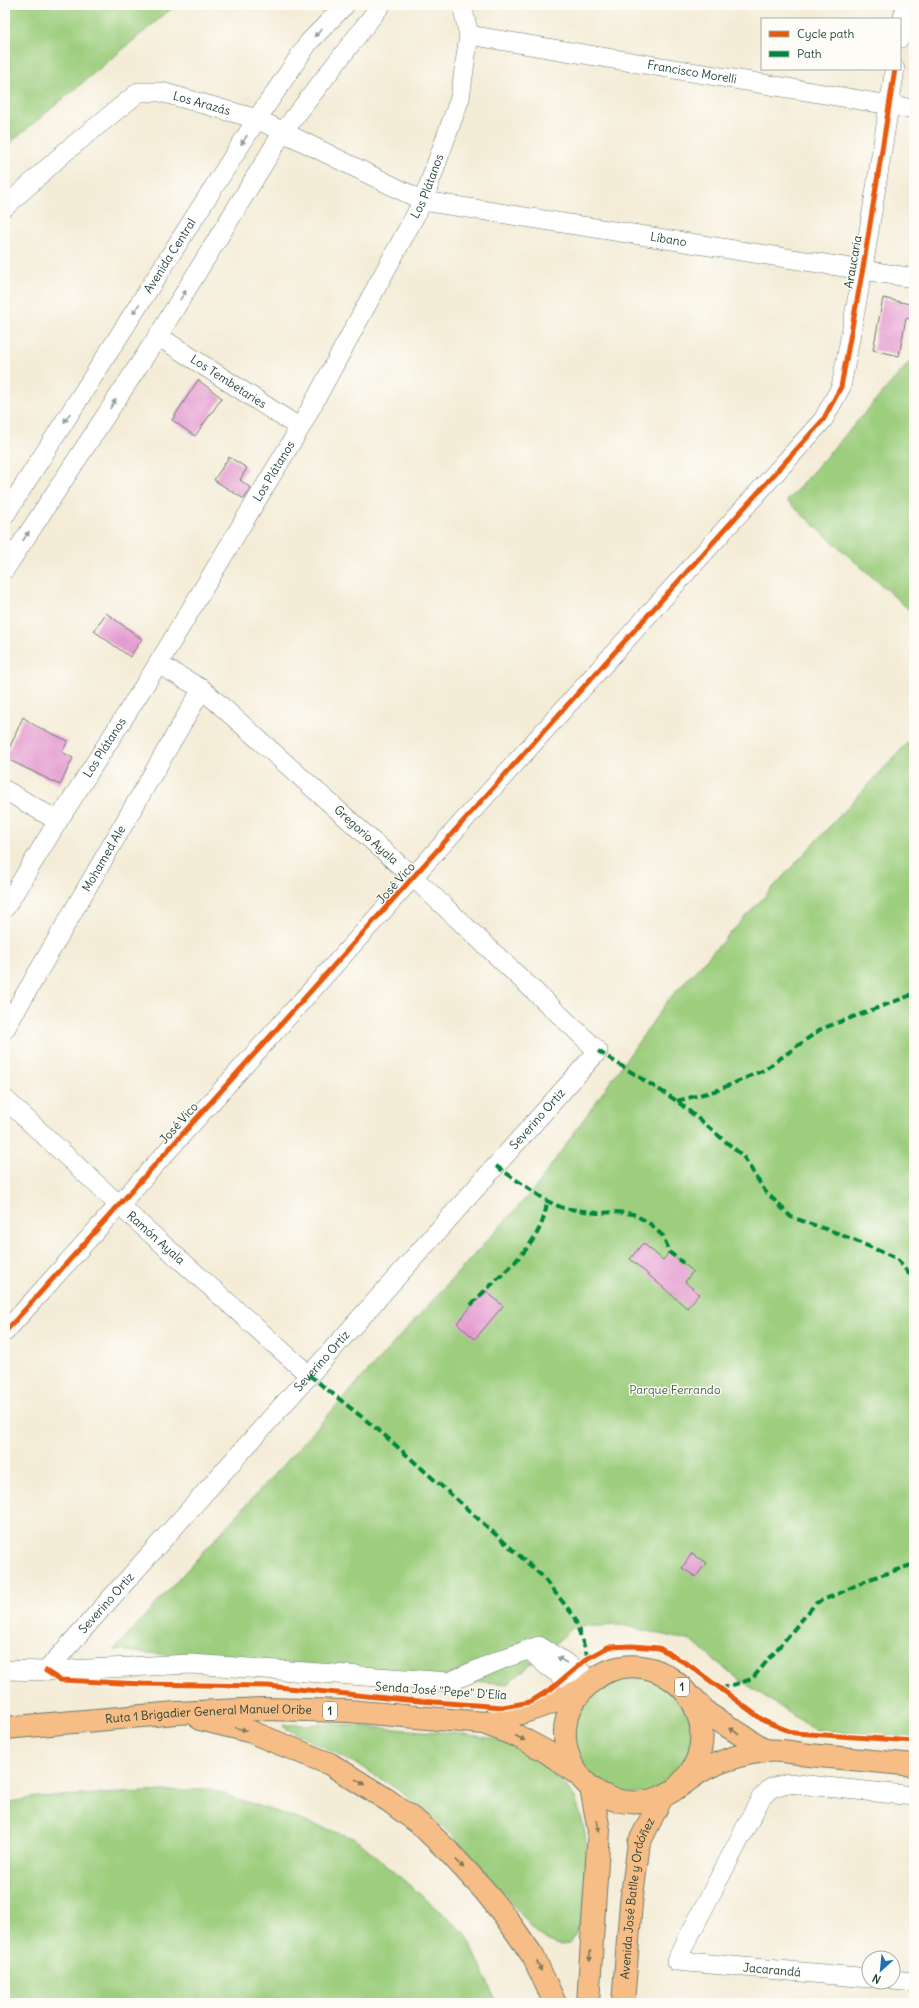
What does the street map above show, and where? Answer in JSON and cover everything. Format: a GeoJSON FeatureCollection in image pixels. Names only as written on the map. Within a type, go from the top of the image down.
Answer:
{"type":"FeatureCollection","features":[{"type":"Feature","properties":{"kind":"main road","name":"1"},"geometry":{"type":"LineString","coordinates":[[767,1751],[708,1714],[683,1688],[664,1674],[642,1667],[620,1667],[583,1680],[570,1707],[565,1727],[566,1750],[576,1772],[591,1788],[607,1798],[625,1802],[644,1802],[669,1792],[706,1768],[738,1755],[767,1751],[914,1765]]}},
{"type":"Feature","properties":{"kind":"main road","name":"Ruta 1 Brigadier General Manuel Oribe"},"geometry":{"type":"LineString","coordinates":[[484,1723],[518,1715],[550,1705],[583,1680]]}},
{"type":"Feature","properties":{"kind":"main road","name":"1"},"geometry":{"type":"LineString","coordinates":[[669,1792],[689,1774],[698,1758],[702,1740],[698,1715],[694,1703],[683,1688]]}},
{"type":"Feature","properties":{"kind":"main road","name":"Ruta 1 Brigadier General Manuel Oribe"},"geometry":{"type":"LineString","coordinates":[[5,1728],[176,1714],[262,1709],[349,1711],[484,1723],[517,1736],[547,1752],[576,1772]]}},
{"type":"Feature","properties":{"kind":"main road"},"geometry":{"type":"LineString","coordinates":[[176,1714],[249,1731],[330,1764],[389,1801],[421,1825],[484,1890],[533,1956],[555,2003]]}},
{"type":"Feature","properties":{"kind":"main road"},"geometry":{"type":"LineString","coordinates":[[588,2003],[599,1830],[591,1788]]}},
{"type":"Feature","properties":{"kind":"main road","name":"Avenida José Batlle y Ordóñez"},"geometry":{"type":"LineString","coordinates":[[623,2003],[631,1903],[639,1843],[669,1792]]}},
{"type":"Feature","properties":{"kind":"street","name":"Avenida Central"},"geometry":{"type":"LineString","coordinates":[[5,515],[257,119],[309,42],[345,5]]}},
{"type":"Feature","properties":{"kind":"street"},"geometry":{"type":"LineString","coordinates":[[7,564],[158,336],[283,132],[381,5]]}},
{"type":"Feature","properties":{"kind":"street","name":"Los Plátanos"},"geometry":{"type":"LineString","coordinates":[[5,908],[58,821],[158,664],[300,428],[422,201],[460,98],[469,35],[462,5]]}},
{"type":"Feature","properties":{"kind":"street"},"geometry":{"type":"LineString","coordinates":[[901,32],[906,5]]}},
{"type":"Feature","properties":{"kind":"street","name":"Francisco Morelli"},"geometry":{"type":"LineString","coordinates":[[469,35],[914,109]]}},
{"type":"Feature","properties":{"kind":"street","name":"Araucaria"},"geometry":{"type":"LineString","coordinates":[[802,446],[823,420],[841,387],[863,268],[895,70]]}},
{"type":"Feature","properties":{"kind":"street","name":"Los Arazás"},"geometry":{"type":"LineString","coordinates":[[5,207],[65,152],[139,92],[161,92],[257,119],[422,201]]}},
{"type":"Feature","properties":{"kind":"street","name":"Líbano"},"geometry":{"type":"LineString","coordinates":[[422,201],[863,268],[914,278]]}},
{"type":"Feature","properties":{"kind":"street","name":"Los Tembetaries"},"geometry":{"type":"LineString","coordinates":[[158,336],[300,428]]}},
{"type":"Feature","properties":{"kind":"street","name":"José Vico"},"geometry":{"type":"LineString","coordinates":[[5,1332],[802,446]]}},
{"type":"Feature","properties":{"kind":"street","name":"Gregorio Ayala"},"geometry":{"type":"LineString","coordinates":[[158,664],[202,689],[414,878],[598,1052]]}},
{"type":"Feature","properties":{"kind":"street","name":"Mohamed Ale"},"geometry":{"type":"LineString","coordinates":[[5,1029],[202,689]]}},
{"type":"Feature","properties":{"kind":"street"},"geometry":{"type":"LineString","coordinates":[[5,790],[58,821]]}},
{"type":"Feature","properties":{"kind":"street","name":"Severino Ortiz"},"geometry":{"type":"LineString","coordinates":[[46,1671],[308,1375],[598,1052]]}},
{"type":"Feature","properties":{"kind":"street","name":"Ramón Ayala"},"geometry":{"type":"LineString","coordinates":[[5,1099],[119,1205],[308,1375]]}},
{"type":"Feature","properties":{"kind":"street"},"geometry":{"type":"LineString","coordinates":[[5,1670],[46,1671],[191,1664],[325,1672],[449,1682],[470,1672],[530,1649],[536,1657],[583,1680]]}},
{"type":"Feature","properties":{"kind":"street","name":"Jacarandá"},"geometry":{"type":"LineString","coordinates":[[861,1977],[676,1961],[761,1798],[771,1788],[788,1783],[914,1796]]}},
{"type":"Feature","properties":{"kind":"street"},"geometry":{"type":"LineString","coordinates":[[901,1981],[914,1982]]}},
{"type":"Feature","properties":{"kind":"path"},"geometry":{"type":"LineString","coordinates":[[583,1680],[588,1658],[608,1647],[632,1646],[660,1648],[689,1665],[764,1721],[794,1733]]}},
{"type":"Feature","properties":{"kind":"path"},"geometry":{"type":"LineString","coordinates":[[158,1684],[229,1685]]}},
{"type":"Feature","properties":{"kind":"path"},"geometry":{"type":"LineString","coordinates":[[801,1734],[914,1741]]}},
{"type":"Feature","properties":{"kind":"green space"},"geometry":{"type":"Polygon","coordinates":[[[5,5],[176,5],[5,147],[5,5]]]}},
{"type":"Feature","properties":{"kind":"green space"},"geometry":{"type":"Polygon","coordinates":[[[914,357],[914,614],[787,501],[914,357]]]}},
{"type":"Feature","properties":{"kind":"green space","name":"Parque Ferrando"},"geometry":{"type":"Polygon","coordinates":[[[914,736],[914,1738],[815,1730],[737,1678],[691,1641],[622,1625],[574,1627],[508,1684],[114,1650],[535,1188],[669,999],[914,736]]]}},
{"type":"Feature","properties":{"kind":"green space"},"geometry":{"type":"Polygon","coordinates":[[[633,1676],[655,1681],[666,1686],[682,1702],[687,1713],[692,1735],[687,1757],[682,1768],[666,1784],[655,1789],[633,1794],[611,1789],[600,1784],[584,1768],[579,1757],[574,1735],[579,1713],[584,1702],[600,1686],[611,1681],[633,1676]]]}},
{"type":"Feature","properties":{"kind":"green space"},"geometry":{"type":"Polygon","coordinates":[[[331,1724],[486,1737],[522,1750],[536,1759],[559,1778],[575,1799],[581,1816],[586,1844],[587,1858],[583,1911],[574,1938],[567,1944],[563,1945],[549,1941],[534,1931],[476,1861],[427,1812],[380,1778],[349,1760],[285,1728],[283,1725],[331,1724]]]}},
{"type":"Feature","properties":{"kind":"green space"},"geometry":{"type":"Polygon","coordinates":[[[209,1789],[356,1839],[466,1934],[497,2003],[5,2003],[5,1803],[37,1797],[209,1789]]]}},
{"type":"Feature","properties":{"kind":"building"},"geometry":{"type":"Polygon","coordinates":[[[883,298],[914,305],[914,320],[906,318],[899,356],[873,350],[883,298]]]}},
{"type":"Feature","properties":{"kind":"building"},"geometry":{"type":"Polygon","coordinates":[[[198,380],[222,398],[195,436],[172,420],[198,380]]]}},
{"type":"Feature","properties":{"kind":"building"},"geometry":{"type":"Polygon","coordinates":[[[229,457],[247,468],[240,480],[251,488],[244,499],[214,480],[229,457]]]}},
{"type":"Feature","properties":{"kind":"building"},"geometry":{"type":"Polygon","coordinates":[[[106,613],[142,639],[130,657],[94,631],[106,613]]]}},
{"type":"Feature","properties":{"kind":"building"},"geometry":{"type":"Polygon","coordinates":[[[23,717],[34,725],[68,741],[62,752],[73,758],[60,785],[5,758],[23,717]]]}},
{"type":"Feature","properties":{"kind":"building"},"geometry":{"type":"Polygon","coordinates":[[[643,1243],[663,1260],[669,1252],[693,1271],[685,1282],[699,1294],[687,1308],[630,1259],[643,1243]]]}},
{"type":"Feature","properties":{"kind":"building"},"geometry":{"type":"Polygon","coordinates":[[[485,1290],[503,1306],[475,1339],[457,1323],[485,1290]]]}},
{"type":"Feature","properties":{"kind":"building"},"geometry":{"type":"Polygon","coordinates":[[[692,1553],[706,1563],[696,1577],[682,1568],[692,1553]]]}},
{"type":"Feature","properties":{"kind":"marked path"},"geometry":{"type":"LineString","coordinates":[[677,1101],[718,1090],[764,1070],[821,1029],[909,996],[914,992]]}},
{"type":"Feature","properties":{"kind":"marked path"},"geometry":{"type":"LineString","coordinates":[[598,1051],[677,1101],[743,1156],[765,1191],[791,1217],[837,1233],[896,1258],[914,1280]]}},
{"type":"Feature","properties":{"kind":"marked path"},"geometry":{"type":"LineString","coordinates":[[496,1166],[547,1201],[563,1208],[597,1213],[616,1212],[633,1214],[648,1222],[663,1236],[669,1252],[683,1263]]}},
{"type":"Feature","properties":{"kind":"marked path"},"geometry":{"type":"LineString","coordinates":[[471,1305],[529,1246],[538,1232],[544,1217],[547,1201]]}},
{"type":"Feature","properties":{"kind":"marked path"},"geometry":{"type":"LineString","coordinates":[[309,1375],[382,1433],[541,1575],[574,1616],[588,1658]]}},
{"type":"Feature","properties":{"kind":"marked path"},"geometry":{"type":"LineString","coordinates":[[720,1689],[752,1679],[816,1603],[867,1580],[914,1564]]}},
{"type":"Feature","properties":{"kind":"cycle path"},"geometry":{"type":"LineString","coordinates":[[5,1332],[823,420],[841,387],[863,268],[895,70]]}},
{"type":"Feature","properties":{"kind":"cycle path","name":"Senda José \"Pepe\" D'Elía"},"geometry":{"type":"LineString","coordinates":[[46,1671],[60,1680],[142,1684],[268,1686],[406,1700],[503,1707],[530,1702],[551,1689],[588,1658],[608,1647],[632,1646],[659,1648],[689,1665],[764,1721],[794,1733],[914,1741]]}}]}
